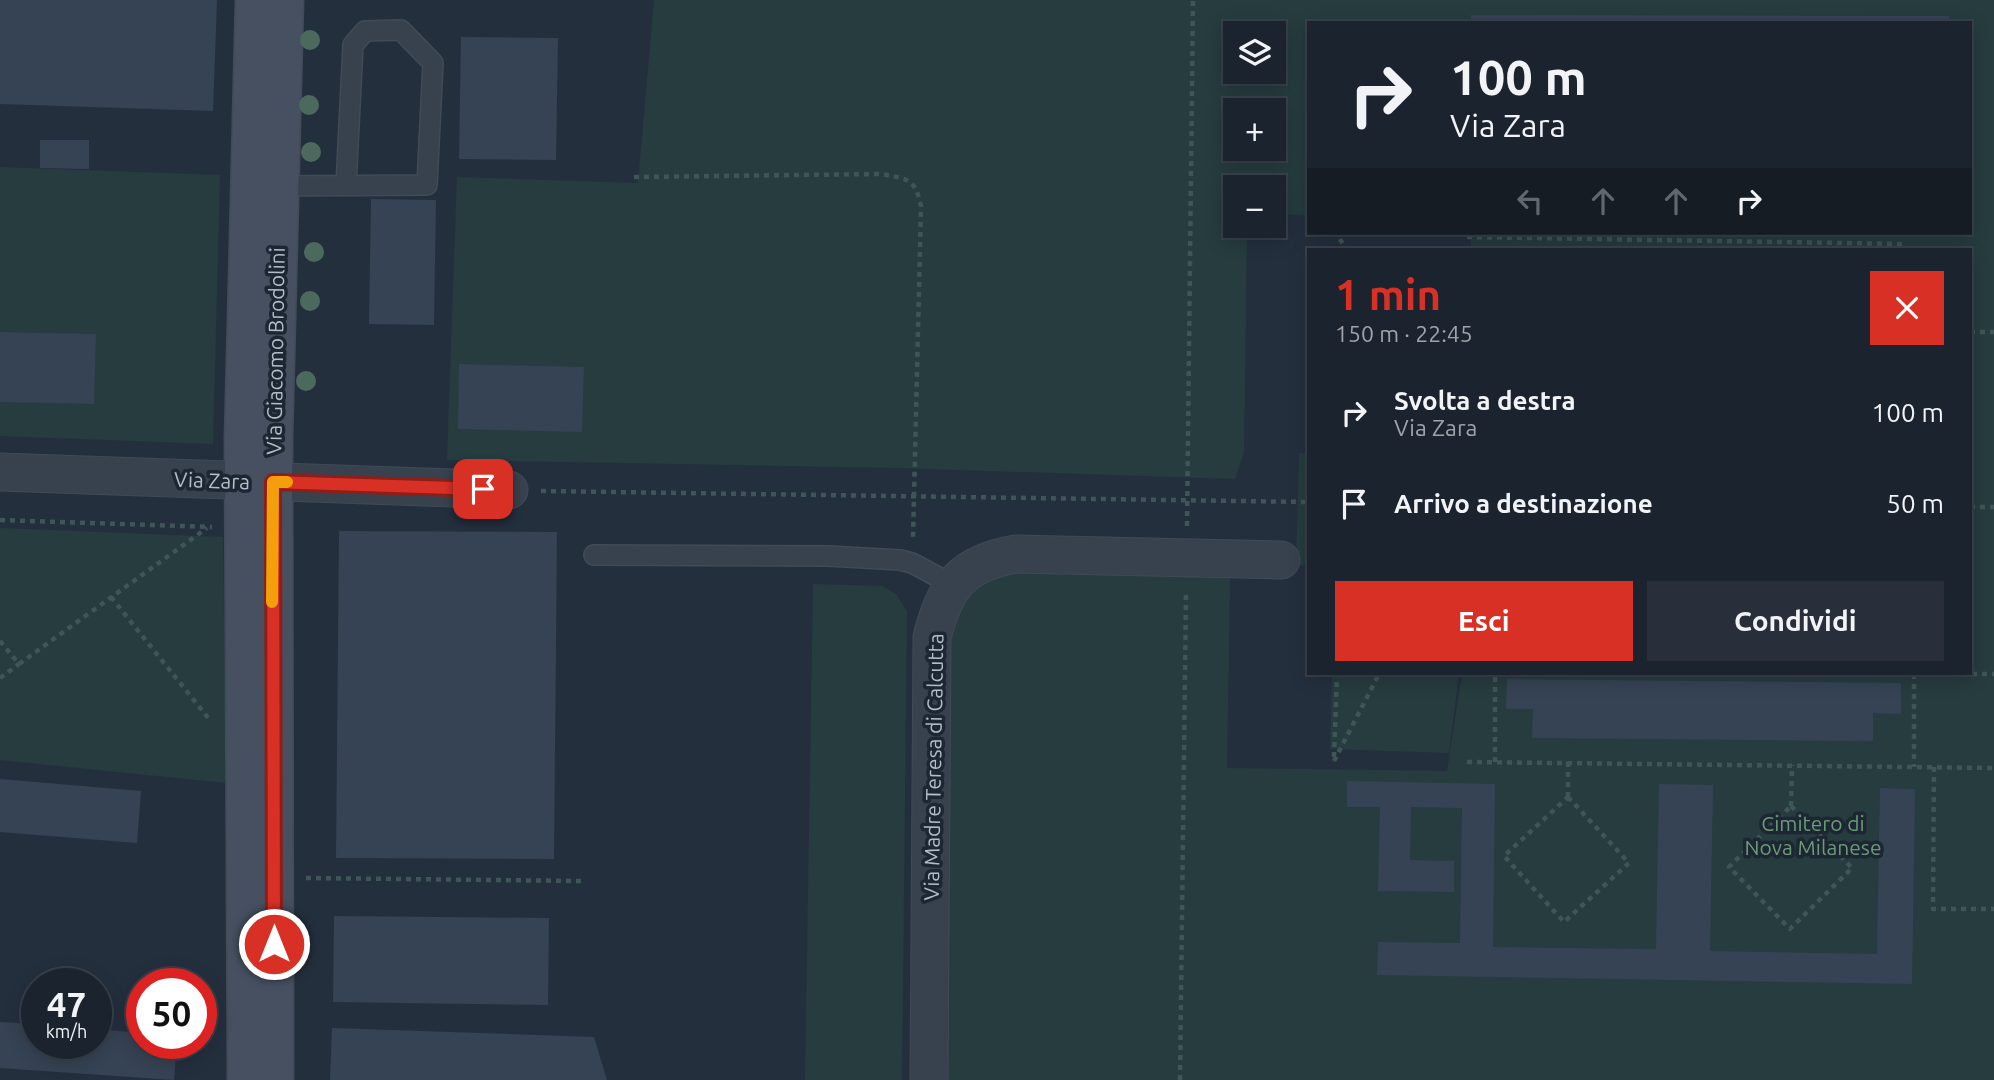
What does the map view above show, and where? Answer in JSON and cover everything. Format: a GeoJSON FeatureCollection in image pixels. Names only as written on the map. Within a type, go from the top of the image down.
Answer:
{"type":"FeatureCollection","features":[{"type":"Feature","properties":{"kind":"main road","name":"Via Giacomo Brodolini"},"geometry":{"type":"LineString","coordinates":[[255,0],[243,440],[259,482],[274,1080]]}},
{"type":"Feature","properties":{"kind":"main road","name":"Via Giacomo Brodolini"},"geometry":{"type":"LineString","coordinates":[[247,1080],[259,482],[278,186],[284,0]]}},
{"type":"Feature","properties":{"kind":"street","name":"Via Zara"},"geometry":{"type":"LineString","coordinates":[[0,472],[509,490]]}},
{"type":"Feature","properties":{"kind":"street","name":"Via Madre Teresa di Calcutta"},"geometry":{"type":"LineString","coordinates":[[929,1080],[932,637],[940,606],[953,585],[975,566],[993,558],[1016,554],[1281,560]]}},
{"type":"Feature","properties":{"kind":"lane"},"geometry":{"type":"LineString","coordinates":[[278,186],[346,186],[427,185],[433,63],[401,30],[365,31],[353,45],[346,186]]}},
{"type":"Feature","properties":{"kind":"lane"},"geometry":{"type":"LineString","coordinates":[[594,555],[828,556],[900,560],[912,563],[953,585]]}},
{"type":"Feature","properties":{"kind":"path"},"geometry":{"type":"LineString","coordinates":[[634,177],[881,174],[904,178],[917,188],[921,206],[912,563]]}},
{"type":"Feature","properties":{"kind":"path"},"geometry":{"type":"LineString","coordinates":[[1579,235],[1579,240]]}},
{"type":"Feature","properties":{"kind":"path"},"geometry":{"type":"LineString","coordinates":[[1468,237],[1904,244],[1904,248]]}},
{"type":"Feature","properties":{"kind":"path"},"geometry":{"type":"LineString","coordinates":[[1972,332],[1994,332]]}},
{"type":"Feature","properties":{"kind":"path"},"geometry":{"type":"LineString","coordinates":[[509,490],[1307,502]]}},
{"type":"Feature","properties":{"kind":"path"},"geometry":{"type":"LineString","coordinates":[[1972,507],[1994,507]]}},
{"type":"Feature","properties":{"kind":"path"},"geometry":{"type":"LineString","coordinates":[[0,520],[219,527]]}},
{"type":"Feature","properties":{"kind":"path"},"geometry":{"type":"LineString","coordinates":[[0,678],[208,527]]}},
{"type":"Feature","properties":{"kind":"path"},"geometry":{"type":"LineString","coordinates":[[111,597],[218,729]]}},
{"type":"Feature","properties":{"kind":"path"},"geometry":{"type":"LineString","coordinates":[[0,641],[19,664]]}},
{"type":"Feature","properties":{"kind":"path"},"geometry":{"type":"LineString","coordinates":[[1972,674],[1994,674]]}},
{"type":"Feature","properties":{"kind":"path"},"geometry":{"type":"LineString","coordinates":[[1337,675],[1334,761],[1378,675]]}},
{"type":"Feature","properties":{"kind":"path"},"geometry":{"type":"LineString","coordinates":[[1495,762],[1496,675]]}},
{"type":"Feature","properties":{"kind":"path"},"geometry":{"type":"LineString","coordinates":[[1914,675],[1914,767]]}},
{"type":"Feature","properties":{"kind":"path"},"geometry":{"type":"LineString","coordinates":[[1467,762],[1994,768]]}},
{"type":"Feature","properties":{"kind":"path"},"geometry":{"type":"LineString","coordinates":[[1568,797],[1504,856],[1564,922],[1629,863],[1568,797],[1569,762]]}},
{"type":"Feature","properties":{"kind":"path"},"geometry":{"type":"LineString","coordinates":[[1791,806],[1853,867],[1790,929],[1729,867],[1791,806],[1792,765]]}},
{"type":"Feature","properties":{"kind":"path"},"geometry":{"type":"LineString","coordinates":[[1934,767],[1933,909],[1994,909]]}},
{"type":"Feature","properties":{"kind":"path"},"geometry":{"type":"LineString","coordinates":[[305,878],[582,881]]}},
{"type":"Feature","properties":{"kind":"green space","name":"Cimitero di Nova Milanese"},"geometry":{"type":"Polygon","coordinates":[[[654,0],[1994,0],[1994,1080],[944,1080],[950,633],[966,598],[990,579],[1017,573],[1230,577],[1227,768],[1447,771],[1462,675],[1972,675],[1972,248],[1471,248],[1471,235],[1972,235],[1972,21],[1307,21],[1307,215],[1286,214],[1286,175],[1223,175],[1223,238],[1247,238],[1244,452],[1235,479],[899,468],[447,460],[457,177],[638,183],[654,0]]]}},
{"type":"Feature","properties":{"kind":"green space"},"geometry":{"type":"Polygon","coordinates":[[[0,167],[220,175],[213,444],[0,436],[0,167]]]}},
{"type":"Feature","properties":{"kind":"green space"},"geometry":{"type":"Polygon","coordinates":[[[1299,453],[1307,453],[1307,566],[1296,565],[1299,453]]]}},
{"type":"Feature","properties":{"kind":"green space"},"geometry":{"type":"Polygon","coordinates":[[[0,528],[223,537],[226,783],[0,760],[0,528]]]}},
{"type":"Feature","properties":{"kind":"green space"},"geometry":{"type":"Polygon","coordinates":[[[813,584],[882,586],[896,594],[907,611],[902,1080],[805,1080],[813,584]]]}},
{"type":"Feature","properties":{"kind":"green space"},"geometry":{"type":"Polygon","coordinates":[[[1332,675],[1459,675],[1449,753],[1330,749],[1332,675]]]}},
{"type":"Feature","properties":{"kind":"building"},"geometry":{"type":"Polygon","coordinates":[[[0,0],[217,0],[213,111],[0,104],[0,0]]]}},
{"type":"Feature","properties":{"kind":"building"},"geometry":{"type":"Polygon","coordinates":[[[1471,15],[1949,16],[1949,21],[1471,21],[1471,15]]]}},
{"type":"Feature","properties":{"kind":"building"},"geometry":{"type":"Polygon","coordinates":[[[461,37],[558,38],[556,160],[459,159],[461,37]]]}},
{"type":"Feature","properties":{"kind":"building"},"geometry":{"type":"Polygon","coordinates":[[[40,140],[89,140],[89,169],[40,168],[40,140]]]}},
{"type":"Feature","properties":{"kind":"building"},"geometry":{"type":"Polygon","coordinates":[[[371,199],[436,200],[434,325],[369,324],[371,199]]]}},
{"type":"Feature","properties":{"kind":"building"},"geometry":{"type":"Polygon","coordinates":[[[0,332],[96,334],[94,404],[0,402],[0,332]]]}},
{"type":"Feature","properties":{"kind":"building"},"geometry":{"type":"Polygon","coordinates":[[[459,364],[584,367],[582,432],[458,429],[459,364]]]}},
{"type":"Feature","properties":{"kind":"building"},"geometry":{"type":"Polygon","coordinates":[[[339,531],[557,532],[554,859],[336,858],[339,531]]]}},
{"type":"Feature","properties":{"kind":"building"},"geometry":{"type":"Polygon","coordinates":[[[1507,679],[1901,683],[1901,714],[1873,713],[1873,741],[1532,738],[1533,709],[1506,709],[1507,679]]]}},
{"type":"Feature","properties":{"kind":"building"},"geometry":{"type":"Polygon","coordinates":[[[0,779],[141,791],[137,843],[0,832],[0,779]]]}},
{"type":"Feature","properties":{"kind":"building"},"geometry":{"type":"Polygon","coordinates":[[[1347,781],[1495,784],[1493,947],[1656,949],[1659,784],[1713,785],[1710,951],[1877,954],[1880,788],[1915,789],[1912,984],[1377,975],[1378,942],[1460,943],[1462,808],[1411,807],[1410,860],[1454,861],[1454,892],[1378,891],[1380,807],[1347,807],[1347,781]]]}},
{"type":"Feature","properties":{"kind":"building"},"geometry":{"type":"Polygon","coordinates":[[[334,916],[549,918],[548,1005],[333,1002],[334,916]]]}},
{"type":"Feature","properties":{"kind":"building"},"geometry":{"type":"Polygon","coordinates":[[[0,1022],[21,1023],[21,1059],[112,1059],[112,1030],[126,1032],[126,1059],[176,1059],[174,1080],[0,1068],[0,1022]]]}},
{"type":"Feature","properties":{"kind":"building"},"geometry":{"type":"Polygon","coordinates":[[[332,1028],[594,1037],[607,1080],[330,1080],[332,1028]]]}},
{"type":"Feature","properties":{"kind":"slow traffic"},"geometry":{"type":"LineString","coordinates":[[272,602],[273,482],[287,482]]}},
{"type":"Feature","properties":{"kind":"route"},"geometry":{"type":"LineString","coordinates":[[274,944],[273,482],[483,489]]}}]}
